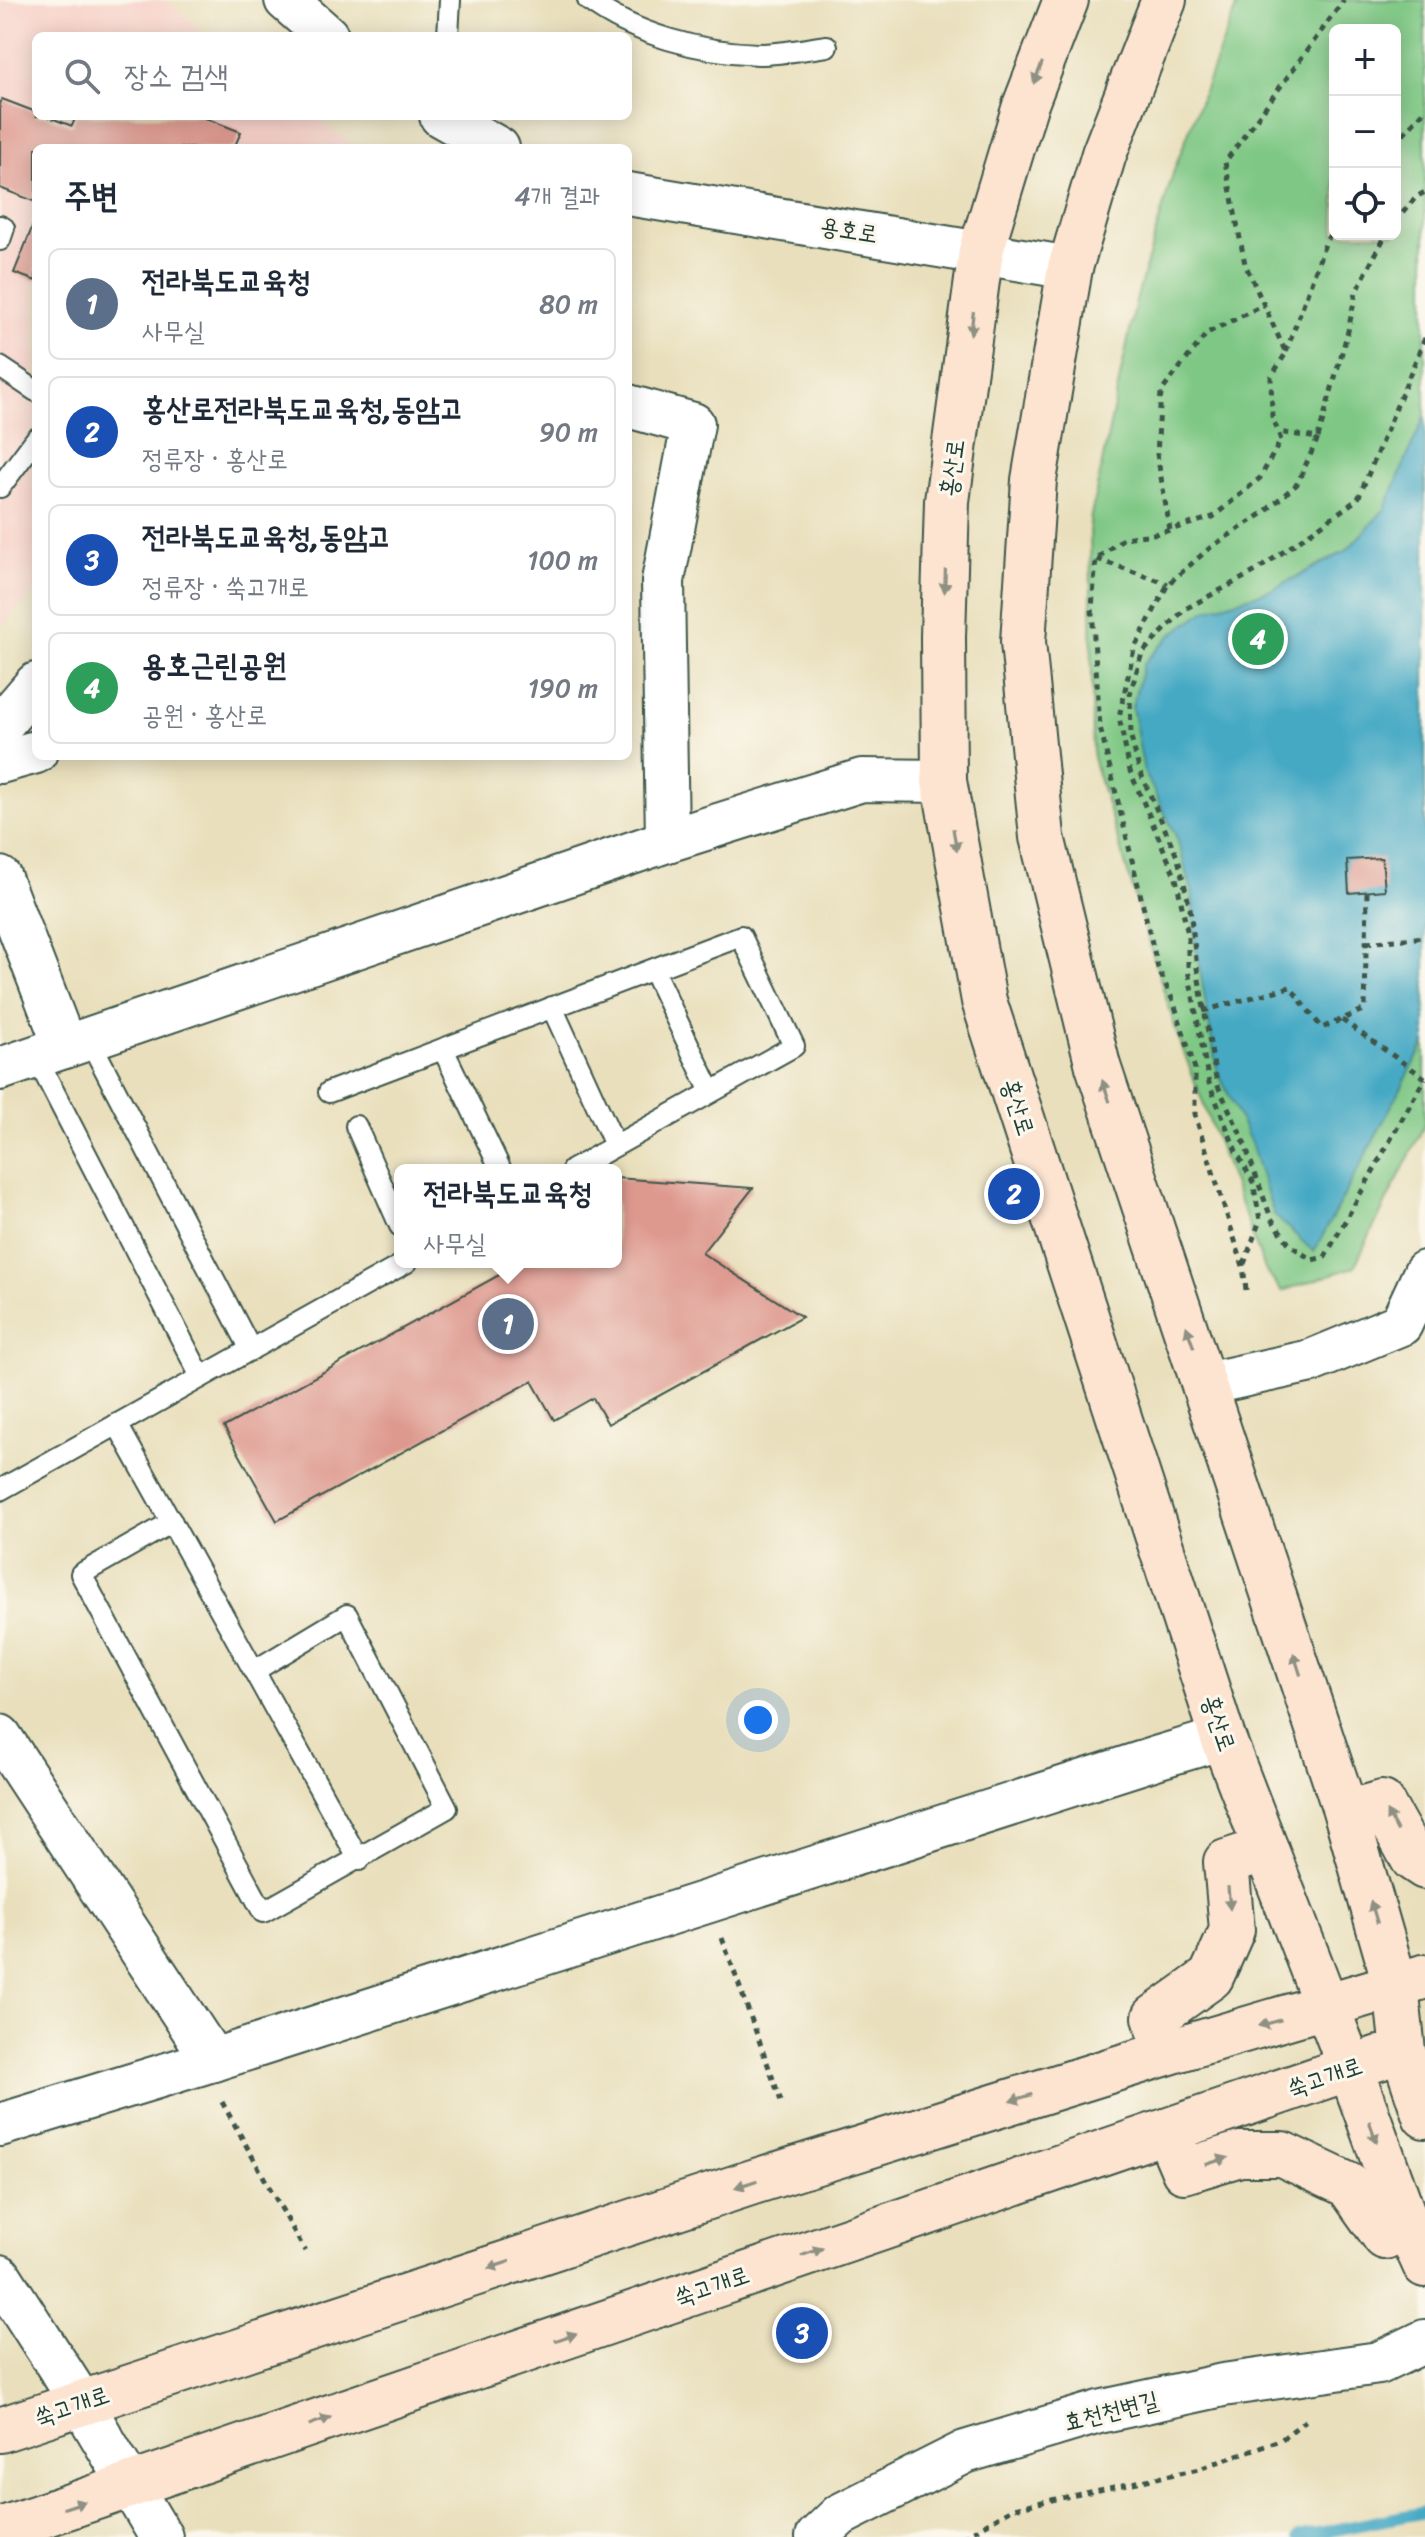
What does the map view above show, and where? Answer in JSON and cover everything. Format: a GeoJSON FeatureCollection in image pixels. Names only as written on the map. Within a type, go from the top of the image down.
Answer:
{"type":"FeatureCollection","features":[{"type":"Feature","properties":{"kind":"street"},"geometry":{"type":"LineString","coordinates":[[286,0],[322,32]]}},
{"type":"Feature","properties":{"kind":"street","name":"홍산로"},"geometry":{"type":"LineString","coordinates":[[1066,0],[1025,106],[981,251],[947,501],[943,637],[944,781],[984,1001],[1223,1738],[1350,2067],[1407,2225],[1425,2265]]}},
{"type":"Feature","properties":{"kind":"street"},"geometry":{"type":"LineString","coordinates":[[1164,0],[1104,154],[1070,268],[1034,480],[1023,642],[1042,837],[1098,1066],[1346,1813],[1410,1982],[1414,2048],[1425,2116]]}},
{"type":"Feature","properties":{"kind":"street"},"geometry":{"type":"LineString","coordinates":[[440,125],[488,144]]}},
{"type":"Feature","properties":{"kind":"street","name":"용호로"},"geometry":{"type":"LineString","coordinates":[[632,195],[1070,268]]}},
{"type":"Feature","properties":{"kind":"street"},"geometry":{"type":"LineString","coordinates":[[632,407],[693,424],[645,586],[667,841]]}},
{"type":"Feature","properties":{"kind":"street"},"geometry":{"type":"LineString","coordinates":[[0,726],[32,689]]}},
{"type":"Feature","properties":{"kind":"street"},"geometry":{"type":"LineString","coordinates":[[0,762],[32,753]]}},
{"type":"Feature","properties":{"kind":"street"},"geometry":{"type":"LineString","coordinates":[[0,878],[48,1053],[667,841],[862,780],[944,781]]}},
{"type":"Feature","properties":{"kind":"street"},"geometry":{"type":"LineString","coordinates":[[1206,1384],[1311,1361],[1401,1324],[1425,1272]]}},
{"type":"Feature","properties":{"kind":"street"},"geometry":{"type":"LineString","coordinates":[[0,1736],[213,2060]]}},
{"type":"Feature","properties":{"kind":"street"},"geometry":{"type":"LineString","coordinates":[[0,2125],[1223,1738]]}},
{"type":"Feature","properties":{"kind":"street"},"geometry":{"type":"LineString","coordinates":[[1346,1813],[1382,1803],[1413,1859],[1425,1867]]}},
{"type":"Feature","properties":{"kind":"street"},"geometry":{"type":"LineString","coordinates":[[1165,2053],[1155,2017],[1211,1977],[1232,1930],[1226,1862],[1266,1849]]}},
{"type":"Feature","properties":{"kind":"street","name":"쑥고개로"},"geometry":{"type":"LineString","coordinates":[[0,2430],[753,2182],[1165,2053],[1410,1982]]}},
{"type":"Feature","properties":{"kind":"street","name":"쑥고개로"},"geometry":{"type":"LineString","coordinates":[[0,2530],[1350,2067],[1414,2048]]}},
{"type":"Feature","properties":{"kind":"street"},"geometry":{"type":"LineString","coordinates":[[1167,2131],[1184,2171],[1240,2154],[1282,2154],[1348,2185],[1385,2237],[1407,2225]]}},
{"type":"Feature","properties":{"kind":"street"},"geometry":{"type":"LineString","coordinates":[[0,2276],[81,2402],[161,2537]]}},
{"type":"Feature","properties":{"kind":"street","name":"효천천변길"},"geometry":{"type":"LineString","coordinates":[[817,2537],[840,2515],[965,2452],[1099,2412],[1223,2385],[1379,2363],[1425,2341]]}},
{"type":"Feature","properties":{"kind":"lane"},"geometry":{"type":"LineString","coordinates":[[448,32],[450,0]]}},
{"type":"Feature","properties":{"kind":"lane"},"geometry":{"type":"LineString","coordinates":[[588,0],[605,13],[653,34],[705,48],[760,54],[827,46]]}},
{"type":"Feature","properties":{"kind":"lane"},"geometry":{"type":"LineString","coordinates":[[0,226],[4,228],[0,240]]}},
{"type":"Feature","properties":{"kind":"lane"},"geometry":{"type":"LineString","coordinates":[[0,367],[32,388]]}},
{"type":"Feature","properties":{"kind":"lane"},"geometry":{"type":"LineString","coordinates":[[0,487],[32,444]]}},
{"type":"Feature","properties":{"kind":"lane"},"geometry":{"type":"LineString","coordinates":[[329,1092],[741,936],[794,1046],[582,1164]]}},
{"type":"Feature","properties":{"kind":"lane"},"geometry":{"type":"LineString","coordinates":[[653,970],[711,1092]]}},
{"type":"Feature","properties":{"kind":"lane"},"geometry":{"type":"LineString","coordinates":[[552,1007],[615,1145]]}},
{"type":"Feature","properties":{"kind":"lane"},"geometry":{"type":"LineString","coordinates":[[443,1049],[498,1164]]}},
{"type":"Feature","properties":{"kind":"lane"},"geometry":{"type":"LineString","coordinates":[[48,1053],[251,1350]]}},
{"type":"Feature","properties":{"kind":"lane"},"geometry":{"type":"LineString","coordinates":[[48,1053],[201,1377]]}},
{"type":"Feature","properties":{"kind":"lane"},"geometry":{"type":"LineString","coordinates":[[356,1126],[394,1212]]}},
{"type":"Feature","properties":{"kind":"lane"},"geometry":{"type":"LineString","coordinates":[[0,1490],[396,1268]]}},
{"type":"Feature","properties":{"kind":"lane"},"geometry":{"type":"LineString","coordinates":[[117,1424],[359,1860]]}},
{"type":"Feature","properties":{"kind":"lane"},"geometry":{"type":"LineString","coordinates":[[172,1522],[81,1574],[263,1912],[447,1808],[347,1615],[254,1671]]}},
{"type":"Feature","properties":{"kind":"path"},"geometry":{"type":"LineString","coordinates":[[1286,353],[1245,264],[1225,162],[1344,0]]}},
{"type":"Feature","properties":{"kind":"path"},"geometry":{"type":"LineString","coordinates":[[1401,136],[1425,110]]}},
{"type":"Feature","properties":{"kind":"path"},"geometry":{"type":"LineString","coordinates":[[1401,215],[1416,197],[1425,192]]}},
{"type":"Feature","properties":{"kind":"path"},"geometry":{"type":"LineString","coordinates":[[1246,1290],[1243,1266],[1195,1115],[1195,1069],[1174,1003],[1158,968],[1102,740],[1092,608],[1096,559],[1124,538],[1170,530],[1213,517],[1260,478],[1281,440],[1272,416],[1271,377],[1286,353],[1329,236]]}},
{"type":"Feature","properties":{"kind":"path"},"geometry":{"type":"LineString","coordinates":[[1243,1266],[1260,1220],[1253,1182],[1236,1151],[1209,1083],[1188,970],[1188,935],[1176,878],[1130,771],[1119,717],[1134,649],[1168,584],[1211,547],[1262,514],[1297,484],[1318,438],[1356,292],[1383,240]]}},
{"type":"Feature","properties":{"kind":"path"},"geometry":{"type":"LineString","coordinates":[[1170,530],[1157,454],[1161,392],[1207,333],[1264,305]]}},
{"type":"Feature","properties":{"kind":"path"},"geometry":{"type":"LineString","coordinates":[[1341,1020],[1425,1078],[1325,1257],[1312,1260],[1290,1245],[1271,1218],[1242,1137],[1217,1084],[1203,1011],[1190,908],[1178,859],[1139,769],[1131,737],[1130,694],[1142,653],[1185,609],[1256,571],[1358,499],[1425,338]]}},
{"type":"Feature","properties":{"kind":"path"},"geometry":{"type":"LineString","coordinates":[[1278,432],[1318,438]]}},
{"type":"Feature","properties":{"kind":"path"},"geometry":{"type":"LineString","coordinates":[[1096,559],[1168,584]]}},
{"type":"Feature","properties":{"kind":"path"},"geometry":{"type":"LineString","coordinates":[[1203,1011],[1290,987],[1322,1028],[1365,1009],[1367,892]]}},
{"type":"Feature","properties":{"kind":"path"},"geometry":{"type":"LineString","coordinates":[[1366,943],[1425,937]]}},
{"type":"Feature","properties":{"kind":"path"},"geometry":{"type":"LineString","coordinates":[[718,1926],[781,2101]]}},
{"type":"Feature","properties":{"kind":"path"},"geometry":{"type":"LineString","coordinates":[[221,2100],[305,2251]]}},
{"type":"Feature","properties":{"kind":"path"},"geometry":{"type":"LineString","coordinates":[[963,2537],[1014,2508],[1199,2469],[1282,2439],[1319,2410]]}},
{"type":"Feature","properties":{"kind":"shaded area"},"geometry":{"type":"Polygon","coordinates":[[[0,0],[166,0],[202,32],[32,32],[32,120],[318,120],[352,144],[32,144],[32,593],[0,628],[0,0]]]}},
{"type":"Feature","properties":{"kind":"green space"},"geometry":{"type":"Polygon","coordinates":[[[1239,0],[1425,0],[1425,1124],[1354,1267],[1282,1291],[1266,1272],[1176,1031],[1093,758],[1090,520],[1137,297],[1174,170],[1239,0]]]}},
{"type":"Feature","properties":{"kind":"water"},"geometry":{"type":"Polygon","coordinates":[[[1425,415],[1425,1043],[1314,1252],[1274,1215],[1251,1143],[1217,1070],[1196,947],[1192,891],[1177,838],[1144,771],[1132,706],[1144,663],[1171,635],[1206,610],[1271,590],[1346,551],[1385,509],[1425,415]]]}},
{"type":"Feature","properties":{"kind":"building"},"geometry":{"type":"Polygon","coordinates":[[[2,99],[32,110],[32,120],[56,120],[72,126],[74,120],[210,120],[241,132],[236,144],[32,144],[32,200],[0,188],[2,99]]]}},
{"type":"Feature","properties":{"kind":"building"},"geometry":{"type":"Polygon","coordinates":[[[32,228],[32,280],[14,273],[32,228]]]}},
{"type":"Feature","properties":{"kind":"building"},"geometry":{"type":"Polygon","coordinates":[[[1382,858],[1385,890],[1349,893],[1347,860],[1382,858]]]}},
{"type":"Feature","properties":{"kind":"building"},"geometry":{"type":"Polygon","coordinates":[[[622,1178],[753,1188],[702,1253],[802,1317],[608,1424],[593,1398],[554,1420],[532,1381],[277,1521],[224,1427],[512,1268],[622,1268],[622,1178]]]}},
{"type":"Feature","properties":{"kind":"waterway"},"geometry":{"type":"LineString","coordinates":[[1299,2537],[1425,2512]]}},
{"type":"Feature","properties":{"kind":"place","name":"용호근린공원"},"geometry":{"type":"Point","coordinates":[1258,639]}},
{"type":"Feature","properties":{"kind":"place","name":"홍산로전라북도교육청,동암고"},"geometry":{"type":"Point","coordinates":[1014,1194]}},
{"type":"Feature","properties":{"kind":"place","name":"전라북도교육청"},"geometry":{"type":"Point","coordinates":[508,1324]}},
{"type":"Feature","properties":{"kind":"place","name":"전라북도교육청,동암고"},"geometry":{"type":"Point","coordinates":[802,2333]}}]}
